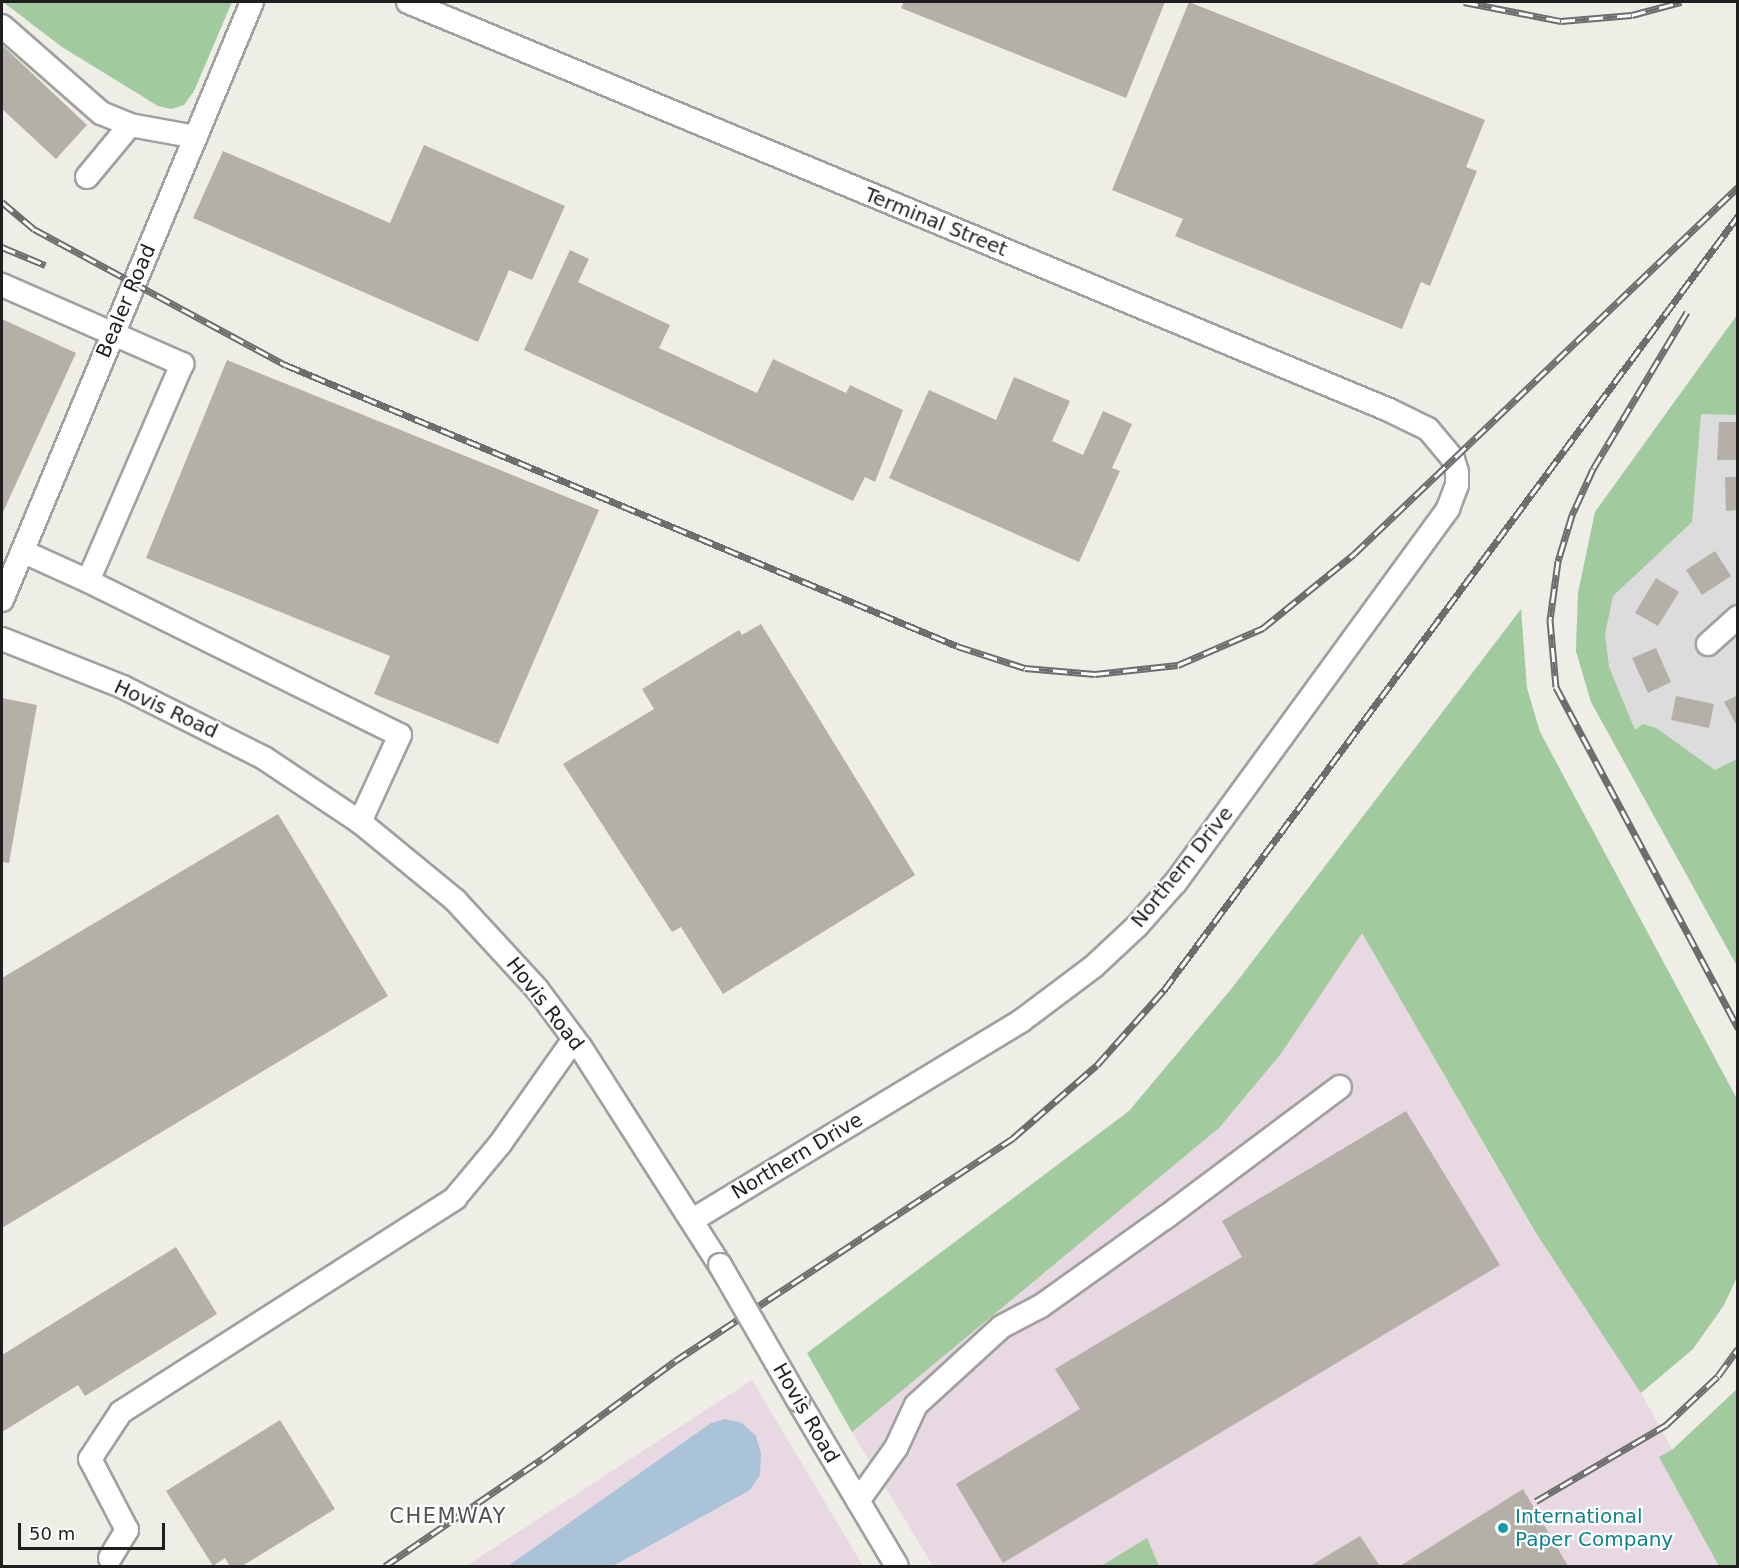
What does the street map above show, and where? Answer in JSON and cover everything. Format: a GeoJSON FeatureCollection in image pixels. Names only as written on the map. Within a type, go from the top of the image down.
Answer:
{"type":"FeatureCollection","features":[{"type":"Feature","properties":{"kind":"street","name":"Bealer Road"},"geometry":{"type":"LineString","coordinates":[[2,600],[252,2]]}},
{"type":"Feature","properties":{"kind":"street","name":"Terminal Street"},"geometry":{"type":"LineString","coordinates":[[408,2],[1389,410],[1428,429],[1453,459]]}},
{"type":"Feature","properties":{"kind":"street"},"geometry":{"type":"LineString","coordinates":[[2,26],[101,113],[130,125],[196,137]]}},
{"type":"Feature","properties":{"kind":"street"},"geometry":{"type":"LineString","coordinates":[[87,177],[130,125]]}},
{"type":"Feature","properties":{"kind":"street"},"geometry":{"type":"LineString","coordinates":[[2,285],[182,364],[88,581]]}},
{"type":"Feature","properties":{"kind":"street","name":"Northern Drive"},"geometry":{"type":"LineString","coordinates":[[694,1219],[1021,1021],[1094,967],[1137,926],[1182,873],[1448,509],[1457,485],[1453,459]]}},
{"type":"Feature","properties":{"kind":"street"},"geometry":{"type":"LineString","coordinates":[[22,551],[88,581],[400,735],[360,822]]}},
{"type":"Feature","properties":{"kind":"street"},"geometry":{"type":"LineString","coordinates":[[1708,644],[1737,618]]}},
{"type":"Feature","properties":{"kind":"street","name":"Hovis Road"},"geometry":{"type":"LineString","coordinates":[[2,639],[195,720],[264,758],[360,822],[438,886],[488,933],[574,1039],[694,1219],[897,1566]]}},
{"type":"Feature","properties":{"kind":"street"},"geometry":{"type":"LineString","coordinates":[[110,1558],[127,1530],[90,1459],[121,1412],[455,1198],[500,1144],[574,1039]]}},
{"type":"Feature","properties":{"kind":"street"},"geometry":{"type":"LineString","coordinates":[[858,1501],[896,1448],[916,1405],[1001,1327],[1041,1306],[1166,1217],[1340,1087]]}},
{"type":"Feature","properties":{"kind":"shaded area"},"geometry":{"type":"Polygon","coordinates":[[[1737,315],[1737,966],[1591,702],[1576,651],[1578,593],[1595,512],[1737,315]]]}},
{"type":"Feature","properties":{"kind":"shaded area"},"geometry":{"type":"Polygon","coordinates":[[[1362,932],[1533,1230],[1737,1099],[1737,1277],[1724,1305],[1693,1349],[1641,1393],[1737,1566],[933,1566],[852,1432],[1219,1128],[1280,1055],[1362,932]]]}},
{"type":"Feature","properties":{"kind":"shaded area"},"geometry":{"type":"Polygon","coordinates":[[[752,1380],[863,1566],[466,1566],[752,1380]]]}},
{"type":"Feature","properties":{"kind":"green space"},"geometry":{"type":"Polygon","coordinates":[[[3,2],[232,2],[194,91],[184,105],[171,109],[158,106],[62,47],[3,2]]]}},
{"type":"Feature","properties":{"kind":"green space"},"geometry":{"type":"Polygon","coordinates":[[[1737,315],[1737,415],[1701,414],[1692,522],[1613,596],[1605,634],[1609,667],[1635,730],[1643,724],[1656,728],[1715,770],[1737,759],[1737,966],[1591,702],[1576,651],[1578,593],[1595,512],[1737,315]]]}},
{"type":"Feature","properties":{"kind":"green space"},"geometry":{"type":"Polygon","coordinates":[[[1521,609],[1527,688],[1540,732],[1737,1099],[1737,1277],[1724,1305],[1693,1349],[1641,1393],[1534,1230],[1362,933],[1280,1055],[1219,1128],[852,1432],[807,1353],[1129,1111],[1232,988],[1521,609]]]}},
{"type":"Feature","properties":{"kind":"green space"},"geometry":{"type":"Polygon","coordinates":[[[1737,1389],[1737,1566],[1719,1566],[1659,1457],[1673,1449],[1737,1389]]]}},
{"type":"Feature","properties":{"kind":"green space"},"geometry":{"type":"Polygon","coordinates":[[[1147,1538],[1159,1566],[1101,1566],[1147,1538]]]}},
{"type":"Feature","properties":{"kind":"water"},"geometry":{"type":"Polygon","coordinates":[[[725,1419],[742,1423],[756,1436],[761,1454],[760,1475],[750,1490],[613,1566],[508,1566],[711,1423],[725,1419]]]}},
{"type":"Feature","properties":{"kind":"building"},"geometry":{"type":"Polygon","coordinates":[[[904,2],[1165,2],[1126,98],[901,8],[904,2]]]}},
{"type":"Feature","properties":{"kind":"building"},"geometry":{"type":"Polygon","coordinates":[[[1189,2],[1485,120],[1466,167],[1477,171],[1430,286],[1421,282],[1402,329],[1175,236],[1183,219],[1112,190],[1189,2]]]}},
{"type":"Feature","properties":{"kind":"building"},"geometry":{"type":"Polygon","coordinates":[[[2,45],[87,125],[56,159],[2,109],[2,45]]]}},
{"type":"Feature","properties":{"kind":"building"},"geometry":{"type":"Polygon","coordinates":[[[424,145],[565,206],[532,280],[509,270],[478,342],[193,218],[223,151],[390,223],[424,145]]]}},
{"type":"Feature","properties":{"kind":"building"},"geometry":{"type":"Polygon","coordinates":[[[570,250],[589,259],[578,282],[670,325],[659,348],[757,393],[773,359],[846,393],[850,385],[903,410],[875,482],[865,477],[853,501],[524,350],[570,250]]]}},
{"type":"Feature","properties":{"kind":"building"},"geometry":{"type":"Polygon","coordinates":[[[2,319],[76,353],[3,512],[2,511],[2,319]]]}},
{"type":"Feature","properties":{"kind":"building"},"geometry":{"type":"Polygon","coordinates":[[[227,360],[599,510],[498,744],[374,694],[390,656],[146,558],[227,360]]]}},
{"type":"Feature","properties":{"kind":"building"},"geometry":{"type":"Polygon","coordinates":[[[1014,377],[1070,401],[1052,441],[1083,455],[1103,411],[1132,424],[1112,468],[1120,471],[1079,562],[889,478],[929,390],[996,420],[1014,377]]]}},
{"type":"Feature","properties":{"kind":"building"},"geometry":{"type":"Polygon","coordinates":[[[1719,422],[1738,422],[1738,460],[1717,460],[1719,422]]]}},
{"type":"Feature","properties":{"kind":"building"},"geometry":{"type":"Polygon","coordinates":[[[1725,477],[1738,477],[1738,510],[1726,511],[1725,477]]]}},
{"type":"Feature","properties":{"kind":"building"},"geometry":{"type":"Polygon","coordinates":[[[1715,551],[1731,576],[1702,595],[1686,570],[1715,551]]]}},
{"type":"Feature","properties":{"kind":"building"},"geometry":{"type":"Polygon","coordinates":[[[1656,578],[1679,592],[1658,626],[1635,613],[1656,578]]]}},
{"type":"Feature","properties":{"kind":"building"},"geometry":{"type":"Polygon","coordinates":[[[761,624],[915,875],[723,994],[681,927],[672,932],[563,764],[654,709],[642,689],[739,630],[742,635],[761,624]]]}},
{"type":"Feature","properties":{"kind":"building"},"geometry":{"type":"Polygon","coordinates":[[[1656,648],[1671,682],[1648,693],[1632,658],[1656,648]]]}},
{"type":"Feature","properties":{"kind":"building"},"geometry":{"type":"Polygon","coordinates":[[[1738,695],[1738,728],[1724,702],[1738,695]]]}},
{"type":"Feature","properties":{"kind":"building"},"geometry":{"type":"Polygon","coordinates":[[[1676,696],[1714,704],[1709,728],[1671,720],[1676,696]]]}},
{"type":"Feature","properties":{"kind":"building"},"geometry":{"type":"Polygon","coordinates":[[[2,698],[37,705],[9,863],[2,862],[2,698]]]}},
{"type":"Feature","properties":{"kind":"building"},"geometry":{"type":"Polygon","coordinates":[[[278,814],[388,996],[2,1228],[2,978],[278,814]]]}},
{"type":"Feature","properties":{"kind":"building"},"geometry":{"type":"Polygon","coordinates":[[[1406,1111],[1500,1265],[1003,1563],[956,1484],[1080,1409],[1055,1369],[1242,1257],[1222,1221],[1406,1111]]]}},
{"type":"Feature","properties":{"kind":"building"},"geometry":{"type":"Polygon","coordinates":[[[176,1247],[217,1314],[85,1396],[78,1385],[2,1432],[2,1355],[176,1247]]]}},
{"type":"Feature","properties":{"kind":"building"},"geometry":{"type":"Polygon","coordinates":[[[280,1420],[335,1509],[242,1566],[230,1566],[225,1558],[213,1566],[166,1491],[280,1420]]]}},
{"type":"Feature","properties":{"kind":"building","name":"International Paper Company"},"geometry":{"type":"Polygon","coordinates":[[[1523,1489],[1568,1566],[1400,1566],[1523,1489]]]}},
{"type":"Feature","properties":{"kind":"building"},"geometry":{"type":"Polygon","coordinates":[[[1360,1536],[1380,1566],[1310,1566],[1360,1536]]]}},
{"type":"Feature","properties":{"kind":"railway"},"geometry":{"type":"LineString","coordinates":[[1464,2],[1561,21],[1632,15],[1681,2]]}},
{"type":"Feature","properties":{"kind":"railway"},"geometry":{"type":"LineString","coordinates":[[2,202],[34,229],[286,365],[957,646],[1025,668],[1095,674],[1178,665],[1263,628],[1354,554],[1738,187]]}},
{"type":"Feature","properties":{"kind":"railway"},"geometry":{"type":"LineString","coordinates":[[385,1566],[542,1459],[675,1361],[1013,1138],[1097,1065],[1164,990],[1738,216]]}},
{"type":"Feature","properties":{"kind":"railway"},"geometry":{"type":"LineString","coordinates":[[2,247],[45,265]]}},
{"type":"Feature","properties":{"kind":"railway"},"geometry":{"type":"LineString","coordinates":[[1687,312],[1593,469],[1572,515],[1558,561],[1550,620],[1556,687],[1738,1028]]}},
{"type":"Feature","properties":{"kind":"railway"},"geometry":{"type":"LineString","coordinates":[[1536,1501],[1666,1425],[1718,1376],[1738,1348]]}},
{"type":"Feature","properties":{"kind":"place","name":"International Paper Company"},"geometry":{"type":"Point","coordinates":[1503,1528]}},
{"type":"Feature","properties":{"kind":"district","name":"CHEMWAY"},"geometry":{"type":"Point","coordinates":[448,1516]}}]}
